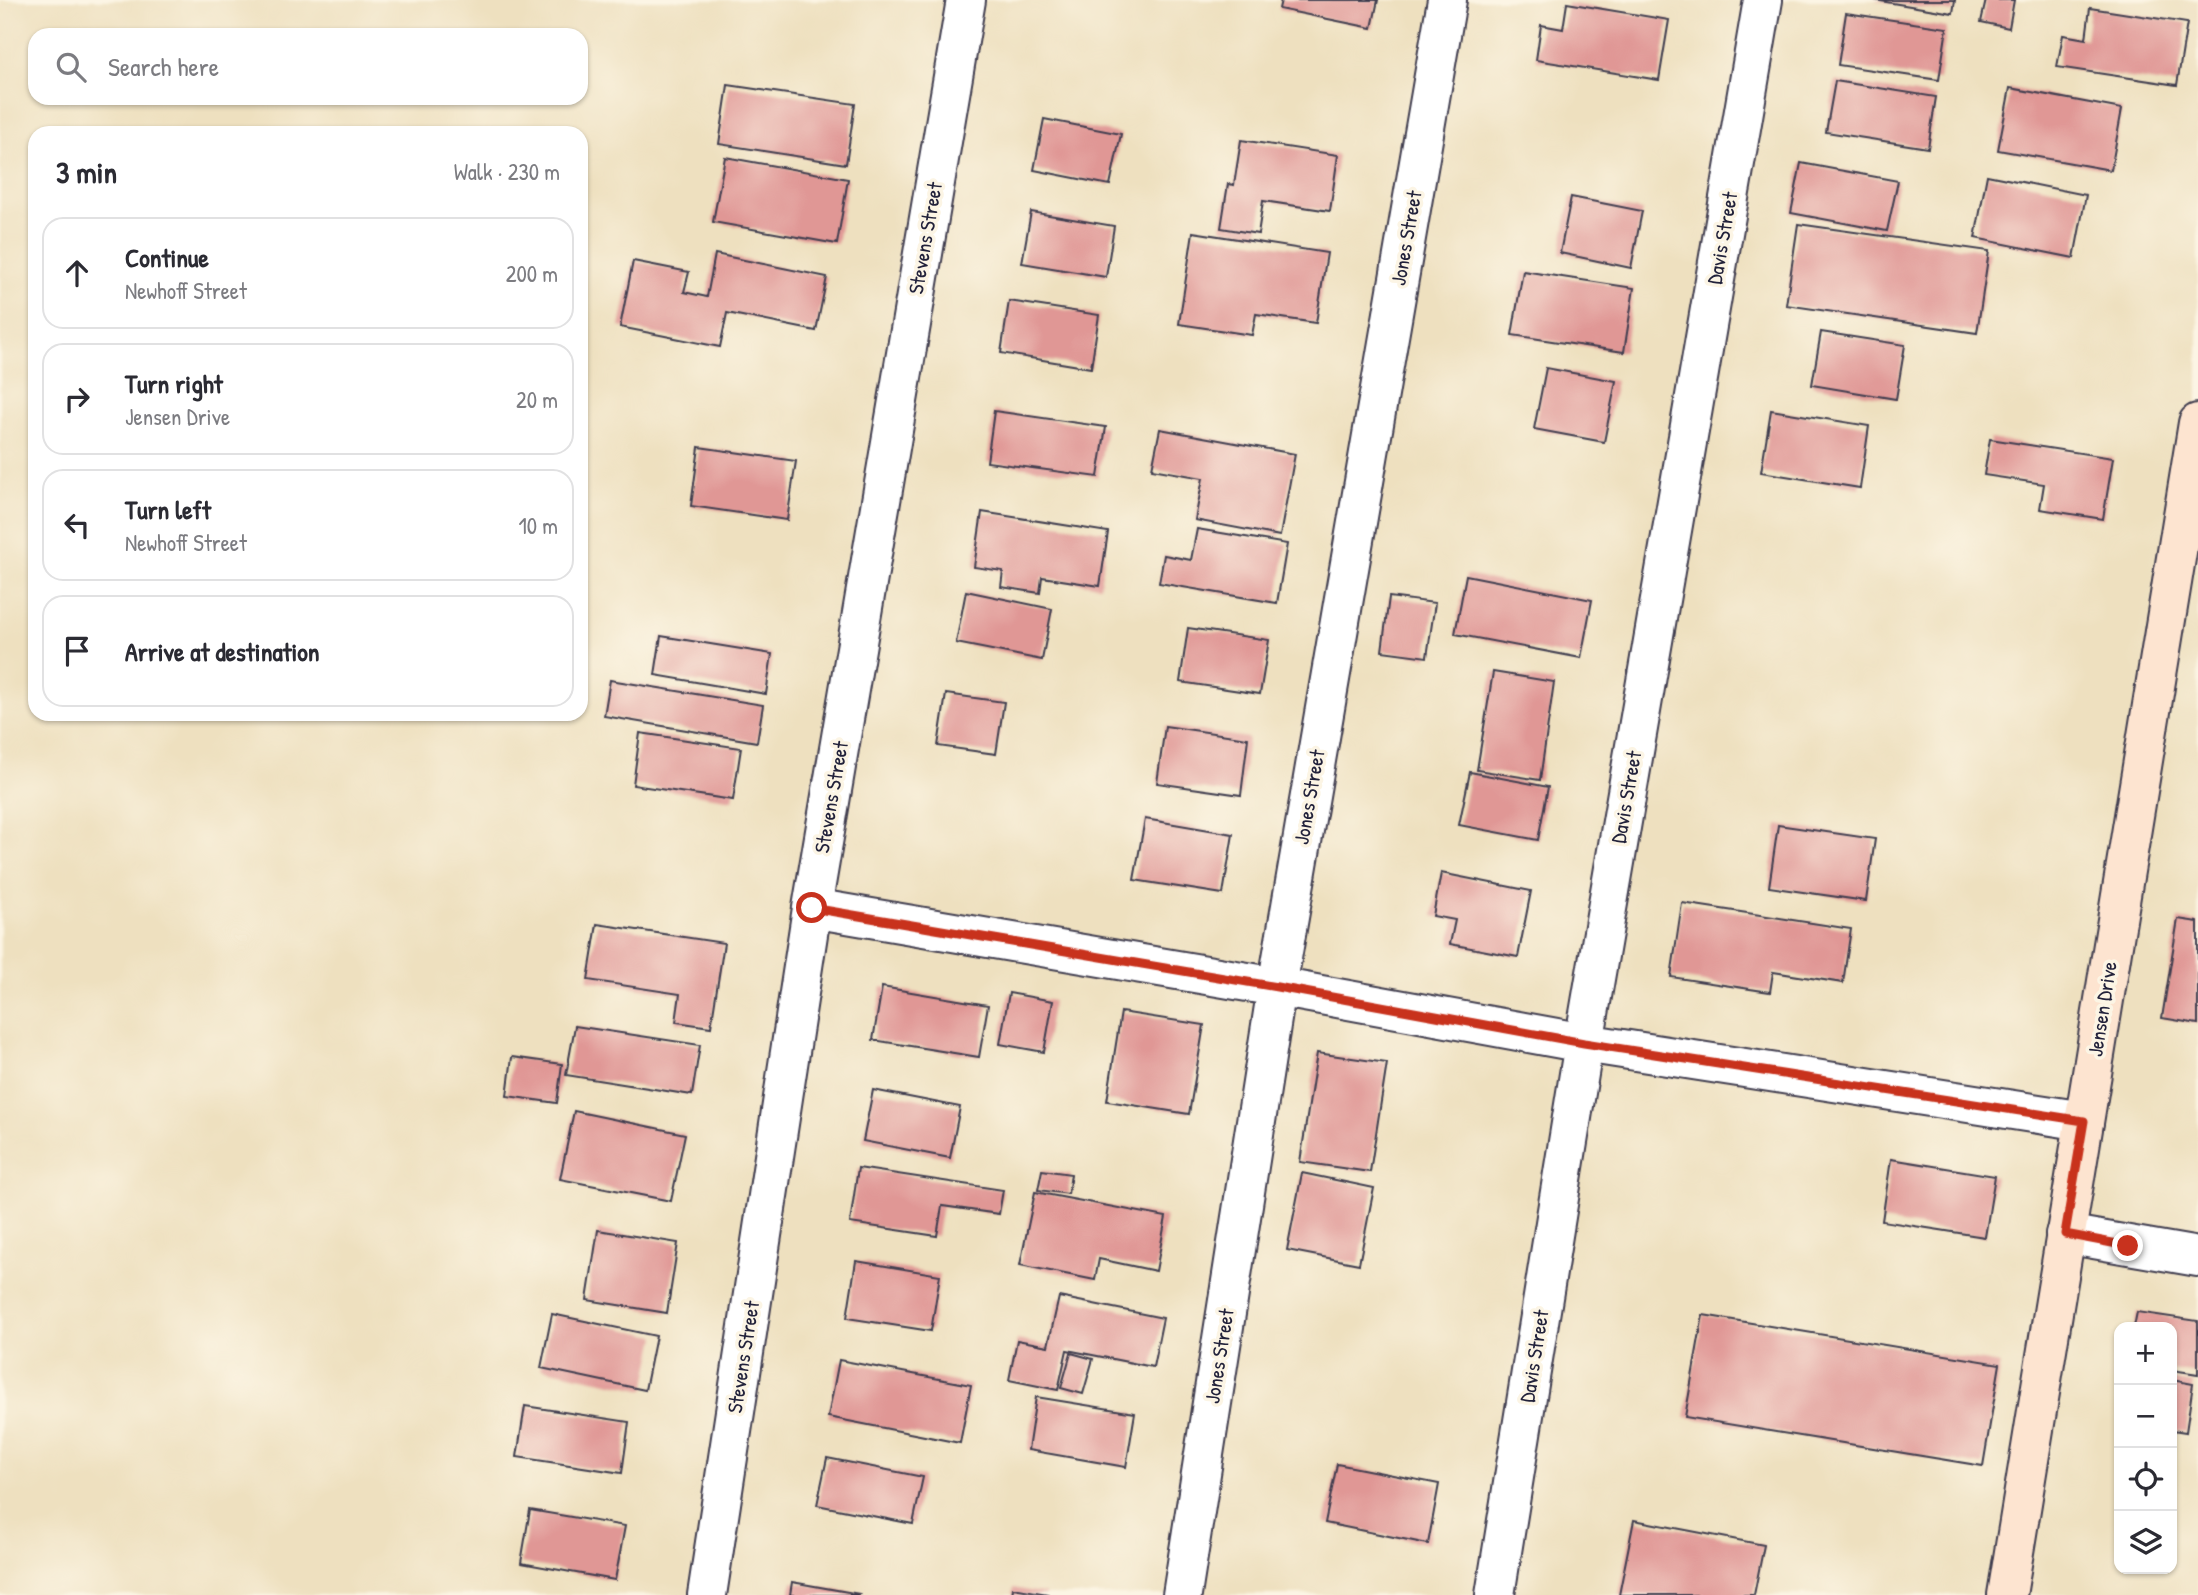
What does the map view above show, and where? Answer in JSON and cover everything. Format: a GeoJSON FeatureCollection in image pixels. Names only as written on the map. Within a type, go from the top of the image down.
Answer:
{"type":"FeatureCollection","features":[{"type":"Feature","properties":{"kind":"main road","name":"Jensen Drive"},"geometry":{"type":"LineString","coordinates":[[2007,1595],[2198,423]]}},
{"type":"Feature","properties":{"kind":"street","name":"Stevens Street"},"geometry":{"type":"LineString","coordinates":[[706,1595],[812,908],[965,0]]}},
{"type":"Feature","properties":{"kind":"street","name":"Jones Street"},"geometry":{"type":"LineString","coordinates":[[1182,1595],[1277,987],[1447,0]]}},
{"type":"Feature","properties":{"kind":"street","name":"Davis Street"},"geometry":{"type":"LineString","coordinates":[[1495,1595],[1584,1043],[1763,0]]}},
{"type":"Feature","properties":{"kind":"street"},"geometry":{"type":"LineString","coordinates":[[812,908],[1277,987],[1584,1043],[2084,1121]]}},
{"type":"Feature","properties":{"kind":"street"},"geometry":{"type":"LineString","coordinates":[[2065,1234],[2198,1257]]}},
{"type":"Feature","properties":{"kind":"building"},"geometry":{"type":"Polygon","coordinates":[[[1281,0],[1378,0],[1372,28],[1279,9],[1281,0]]]}},
{"type":"Feature","properties":{"kind":"building"},"geometry":{"type":"Polygon","coordinates":[[[1874,0],[1955,0],[1953,13],[1874,0]]]}},
{"type":"Feature","properties":{"kind":"building"},"geometry":{"type":"Polygon","coordinates":[[[1986,0],[2014,0],[2009,28],[1981,22],[1986,0]]]}},
{"type":"Feature","properties":{"kind":"building"},"geometry":{"type":"Polygon","coordinates":[[[1567,3],[1669,20],[1659,80],[1536,60],[1541,25],[1563,29],[1567,3]]]}},
{"type":"Feature","properties":{"kind":"building"},"geometry":{"type":"Polygon","coordinates":[[[2090,8],[2187,23],[2177,85],[2057,67],[2063,35],[2086,39],[2090,8]]]}},
{"type":"Feature","properties":{"kind":"building"},"geometry":{"type":"Polygon","coordinates":[[[1846,13],[1947,28],[1939,80],[1838,65],[1846,13]]]}},
{"type":"Feature","properties":{"kind":"building"},"geometry":{"type":"Polygon","coordinates":[[[1835,81],[1936,97],[1928,148],[1826,132],[1835,81]]]}},
{"type":"Feature","properties":{"kind":"building"},"geometry":{"type":"Polygon","coordinates":[[[728,85],[855,104],[846,164],[719,144],[728,85]]]}},
{"type":"Feature","properties":{"kind":"building"},"geometry":{"type":"Polygon","coordinates":[[[2010,88],[2122,109],[2111,170],[1998,150],[2010,88]]]}},
{"type":"Feature","properties":{"kind":"building"},"geometry":{"type":"Polygon","coordinates":[[[1044,119],[1121,134],[1110,185],[1034,170],[1044,119]]]}},
{"type":"Feature","properties":{"kind":"building"},"geometry":{"type":"Polygon","coordinates":[[[1241,140],[1338,155],[1330,211],[1263,201],[1258,234],[1221,228],[1228,184],[1234,185],[1241,140]]]}},
{"type":"Feature","properties":{"kind":"building"},"geometry":{"type":"Polygon","coordinates":[[[725,157],[848,179],[837,244],[713,222],[725,157]]]}},
{"type":"Feature","properties":{"kind":"building"},"geometry":{"type":"Polygon","coordinates":[[[1801,163],[1898,181],[1887,231],[1791,213],[1801,163]]]}},
{"type":"Feature","properties":{"kind":"building"},"geometry":{"type":"Polygon","coordinates":[[[1987,175],[2086,195],[2074,258],[1975,238],[1987,175]]]}},
{"type":"Feature","properties":{"kind":"building"},"geometry":{"type":"Polygon","coordinates":[[[1571,197],[1642,211],[1631,268],[1560,253],[1571,197]]]}},
{"type":"Feature","properties":{"kind":"building"},"geometry":{"type":"Polygon","coordinates":[[[1031,212],[1114,226],[1106,277],[1022,263],[1031,212]]]}},
{"type":"Feature","properties":{"kind":"building"},"geometry":{"type":"Polygon","coordinates":[[[1798,224],[1989,251],[1977,333],[1786,305],[1798,224]]]}},
{"type":"Feature","properties":{"kind":"building"},"geometry":{"type":"Polygon","coordinates":[[[1193,232],[1327,253],[1316,323],[1256,314],[1252,335],[1179,324],[1193,232]]]}},
{"type":"Feature","properties":{"kind":"building"},"geometry":{"type":"Polygon","coordinates":[[[715,254],[827,277],[816,331],[727,313],[720,347],[620,327],[633,261],[689,272],[684,292],[707,297],[715,254]]]}},
{"type":"Feature","properties":{"kind":"building"},"geometry":{"type":"Polygon","coordinates":[[[1523,271],[1634,288],[1624,352],[1512,335],[1523,271]]]}},
{"type":"Feature","properties":{"kind":"building"},"geometry":{"type":"Polygon","coordinates":[[[1009,301],[1099,315],[1091,368],[1001,353],[1009,301]]]}},
{"type":"Feature","properties":{"kind":"building"},"geometry":{"type":"Polygon","coordinates":[[[1821,332],[1905,345],[1896,399],[1812,385],[1821,332]]]}},
{"type":"Feature","properties":{"kind":"building"},"geometry":{"type":"Polygon","coordinates":[[[1546,368],[1616,381],[1604,442],[1534,429],[1546,368]]]}},
{"type":"Feature","properties":{"kind":"building"},"geometry":{"type":"Polygon","coordinates":[[[1771,410],[1869,426],[1860,488],[1761,472],[1771,410]]]}},
{"type":"Feature","properties":{"kind":"building"},"geometry":{"type":"Polygon","coordinates":[[[994,411],[1106,427],[1098,477],[987,462],[994,411]]]}},
{"type":"Feature","properties":{"kind":"building"},"geometry":{"type":"Polygon","coordinates":[[[1160,429],[1295,454],[1280,536],[1195,520],[1203,478],[1152,469],[1160,429]]]}},
{"type":"Feature","properties":{"kind":"building"},"geometry":{"type":"Polygon","coordinates":[[[1990,439],[2113,458],[2103,519],[2040,509],[2044,484],[1984,475],[1990,439]]]}},
{"type":"Feature","properties":{"kind":"building"},"geometry":{"type":"Polygon","coordinates":[[[699,447],[796,461],[787,520],[691,506],[699,447]]]}},
{"type":"Feature","properties":{"kind":"building"},"geometry":{"type":"Polygon","coordinates":[[[982,512],[1108,532],[1100,586],[1042,577],[1040,593],[1001,587],[1003,571],[974,567],[982,512]]]}},
{"type":"Feature","properties":{"kind":"building"},"geometry":{"type":"Polygon","coordinates":[[[1197,529],[1287,544],[1277,603],[1159,583],[1164,555],[1191,560],[1197,529]]]}},
{"type":"Feature","properties":{"kind":"building"},"geometry":{"type":"Polygon","coordinates":[[[1466,575],[1592,600],[1581,658],[1455,634],[1466,575]]]}},
{"type":"Feature","properties":{"kind":"building"},"geometry":{"type":"Polygon","coordinates":[[[966,591],[1052,609],[1042,660],[956,643],[966,591]]]}},
{"type":"Feature","properties":{"kind":"building"},"geometry":{"type":"Polygon","coordinates":[[[1389,597],[1435,603],[1427,657],[1382,651],[1389,597]]]}},
{"type":"Feature","properties":{"kind":"building"},"geometry":{"type":"Polygon","coordinates":[[[1188,628],[1269,640],[1260,694],[1180,682],[1188,628]]]}},
{"type":"Feature","properties":{"kind":"building"},"geometry":{"type":"Polygon","coordinates":[[[661,636],[772,654],[766,694],[655,675],[661,636]]]}},
{"type":"Feature","properties":{"kind":"building"},"geometry":{"type":"Polygon","coordinates":[[[1493,672],[1554,682],[1540,780],[1477,770],[1493,672]]]}},
{"type":"Feature","properties":{"kind":"building"},"geometry":{"type":"Polygon","coordinates":[[[610,680],[763,705],[757,742],[604,716],[610,680]]]}},
{"type":"Feature","properties":{"kind":"building"},"geometry":{"type":"Polygon","coordinates":[[[946,694],[1004,702],[996,754],[938,746],[946,694]]]}},
{"type":"Feature","properties":{"kind":"building"},"geometry":{"type":"Polygon","coordinates":[[[1165,726],[1248,738],[1241,795],[1157,783],[1165,726]]]}},
{"type":"Feature","properties":{"kind":"building"},"geometry":{"type":"Polygon","coordinates":[[[640,733],[741,748],[733,800],[633,785],[640,733]]]}},
{"type":"Feature","properties":{"kind":"building"},"geometry":{"type":"Polygon","coordinates":[[[1470,772],[1548,787],[1538,840],[1459,825],[1470,772]]]}},
{"type":"Feature","properties":{"kind":"building"},"geometry":{"type":"Polygon","coordinates":[[[1145,819],[1233,834],[1223,894],[1134,880],[1145,819]]]}},
{"type":"Feature","properties":{"kind":"building"},"geometry":{"type":"Polygon","coordinates":[[[1778,825],[1875,839],[1866,901],[1769,887],[1778,825]]]}},
{"type":"Feature","properties":{"kind":"building"},"geometry":{"type":"Polygon","coordinates":[[[1441,873],[1531,891],[1518,957],[1450,944],[1455,920],[1433,916],[1441,873]]]}},
{"type":"Feature","properties":{"kind":"building"},"geometry":{"type":"Polygon","coordinates":[[[1682,903],[1851,929],[1843,983],[1773,972],[1770,992],[1671,977],[1682,903]]]}},
{"type":"Feature","properties":{"kind":"building"},"geometry":{"type":"Polygon","coordinates":[[[2178,919],[2198,922],[2198,1024],[2162,1018],[2178,919]]]}},
{"type":"Feature","properties":{"kind":"building"},"geometry":{"type":"Polygon","coordinates":[[[597,924],[724,943],[711,1027],[676,1022],[680,994],[588,980],[597,924]]]}},
{"type":"Feature","properties":{"kind":"building"},"geometry":{"type":"Polygon","coordinates":[[[882,987],[988,1005],[979,1057],[873,1040],[882,987]]]}},
{"type":"Feature","properties":{"kind":"building"},"geometry":{"type":"Polygon","coordinates":[[[1009,993],[1053,1001],[1044,1052],[1000,1044],[1009,993]]]}},
{"type":"Feature","properties":{"kind":"building"},"geometry":{"type":"Polygon","coordinates":[[[1121,1012],[1204,1025],[1189,1114],[1107,1101],[1121,1012]]]}},
{"type":"Feature","properties":{"kind":"building"},"geometry":{"type":"Polygon","coordinates":[[[575,1026],[700,1045],[692,1095],[566,1075],[575,1026]]]}},
{"type":"Feature","properties":{"kind":"building"},"geometry":{"type":"Polygon","coordinates":[[[1317,1053],[1387,1063],[1370,1172],[1300,1162],[1317,1053]]]}},
{"type":"Feature","properties":{"kind":"building"},"geometry":{"type":"Polygon","coordinates":[[[512,1057],[562,1064],[557,1103],[507,1096],[512,1057]]]}},
{"type":"Feature","properties":{"kind":"building"},"geometry":{"type":"Polygon","coordinates":[[[873,1090],[960,1107],[950,1158],[863,1141],[873,1090]]]}},
{"type":"Feature","properties":{"kind":"building"},"geometry":{"type":"Polygon","coordinates":[[[574,1111],[685,1134],[671,1201],[560,1179],[574,1111]]]}},
{"type":"Feature","properties":{"kind":"building"},"geometry":{"type":"Polygon","coordinates":[[[1891,1159],[1995,1176],[1985,1237],[1882,1221],[1891,1159]]]}},
{"type":"Feature","properties":{"kind":"building"},"geometry":{"type":"Polygon","coordinates":[[[858,1168],[1003,1190],[999,1214],[942,1206],[937,1236],[850,1223],[858,1168]]]}},
{"type":"Feature","properties":{"kind":"building"},"geometry":{"type":"Polygon","coordinates":[[[1042,1170],[1071,1174],[1068,1194],[1038,1190],[1042,1170]]]}},
{"type":"Feature","properties":{"kind":"building"},"geometry":{"type":"Polygon","coordinates":[[[1302,1173],[1374,1188],[1359,1264],[1287,1250],[1302,1173]]]}},
{"type":"Feature","properties":{"kind":"building"},"geometry":{"type":"Polygon","coordinates":[[[1035,1192],[1166,1217],[1156,1271],[1099,1259],[1095,1280],[1020,1265],[1035,1192]]]}},
{"type":"Feature","properties":{"kind":"building"},"geometry":{"type":"Polygon","coordinates":[[[598,1230],[678,1243],[667,1313],[587,1300],[598,1230]]]}},
{"type":"Feature","properties":{"kind":"building"},"geometry":{"type":"Polygon","coordinates":[[[856,1261],[940,1275],[931,1331],[847,1318],[856,1261]]]}},
{"type":"Feature","properties":{"kind":"building"},"geometry":{"type":"Polygon","coordinates":[[[1059,1297],[1163,1318],[1153,1367],[1067,1350],[1058,1390],[1009,1380],[1017,1340],[1048,1346],[1059,1297]]]}},
{"type":"Feature","properties":{"kind":"building"},"geometry":{"type":"Polygon","coordinates":[[[2137,1312],[2198,1321],[2198,1374],[2177,1371],[2177,1322],[2135,1322],[2137,1312]]]}},
{"type":"Feature","properties":{"kind":"building"},"geometry":{"type":"Polygon","coordinates":[[[552,1314],[656,1336],[645,1390],[541,1368],[552,1314]]]}},
{"type":"Feature","properties":{"kind":"building"},"geometry":{"type":"Polygon","coordinates":[[[1703,1315],[2000,1364],[1983,1466],[1685,1417],[1703,1315]]]}},
{"type":"Feature","properties":{"kind":"building"},"geometry":{"type":"Polygon","coordinates":[[[1071,1353],[1093,1359],[1083,1394],[1061,1388],[1071,1353]]]}},
{"type":"Feature","properties":{"kind":"building"},"geometry":{"type":"Polygon","coordinates":[[[839,1360],[971,1385],[960,1443],[828,1417],[839,1360]]]}},
{"type":"Feature","properties":{"kind":"building"},"geometry":{"type":"Polygon","coordinates":[[[2177,1381],[2193,1384],[2186,1432],[2177,1431],[2177,1381]]]}},
{"type":"Feature","properties":{"kind":"building"},"geometry":{"type":"Polygon","coordinates":[[[1036,1397],[1135,1413],[1126,1467],[1028,1450],[1036,1397]]]}},
{"type":"Feature","properties":{"kind":"building"},"geometry":{"type":"Polygon","coordinates":[[[525,1406],[629,1422],[622,1473],[517,1457],[525,1406]]]}},
{"type":"Feature","properties":{"kind":"building"},"geometry":{"type":"Polygon","coordinates":[[[827,1458],[923,1477],[913,1524],[817,1505],[827,1458]]]}},
{"type":"Feature","properties":{"kind":"building"},"geometry":{"type":"Polygon","coordinates":[[[1337,1464],[1439,1484],[1428,1544],[1325,1523],[1337,1464]]]}},
{"type":"Feature","properties":{"kind":"building"},"geometry":{"type":"Polygon","coordinates":[[[530,1510],[625,1526],[615,1580],[521,1563],[530,1510]]]}},
{"type":"Feature","properties":{"kind":"building"},"geometry":{"type":"Polygon","coordinates":[[[1634,1520],[1764,1545],[1754,1595],[1619,1595],[1634,1520]]]}},
{"type":"Feature","properties":{"kind":"building"},"geometry":{"type":"Polygon","coordinates":[[[792,1582],[859,1594],[790,1595],[792,1582]]]}},
{"type":"Feature","properties":{"kind":"building"},"geometry":{"type":"Polygon","coordinates":[[[1013,1588],[1047,1594],[1012,1595],[1013,1588]]]}},
{"type":"Feature","properties":{"kind":"route"},"geometry":{"type":"LineString","coordinates":[[812,908],[1277,987],[1584,1043],[2084,1121],[2065,1234],[2128,1246]]}}]}
